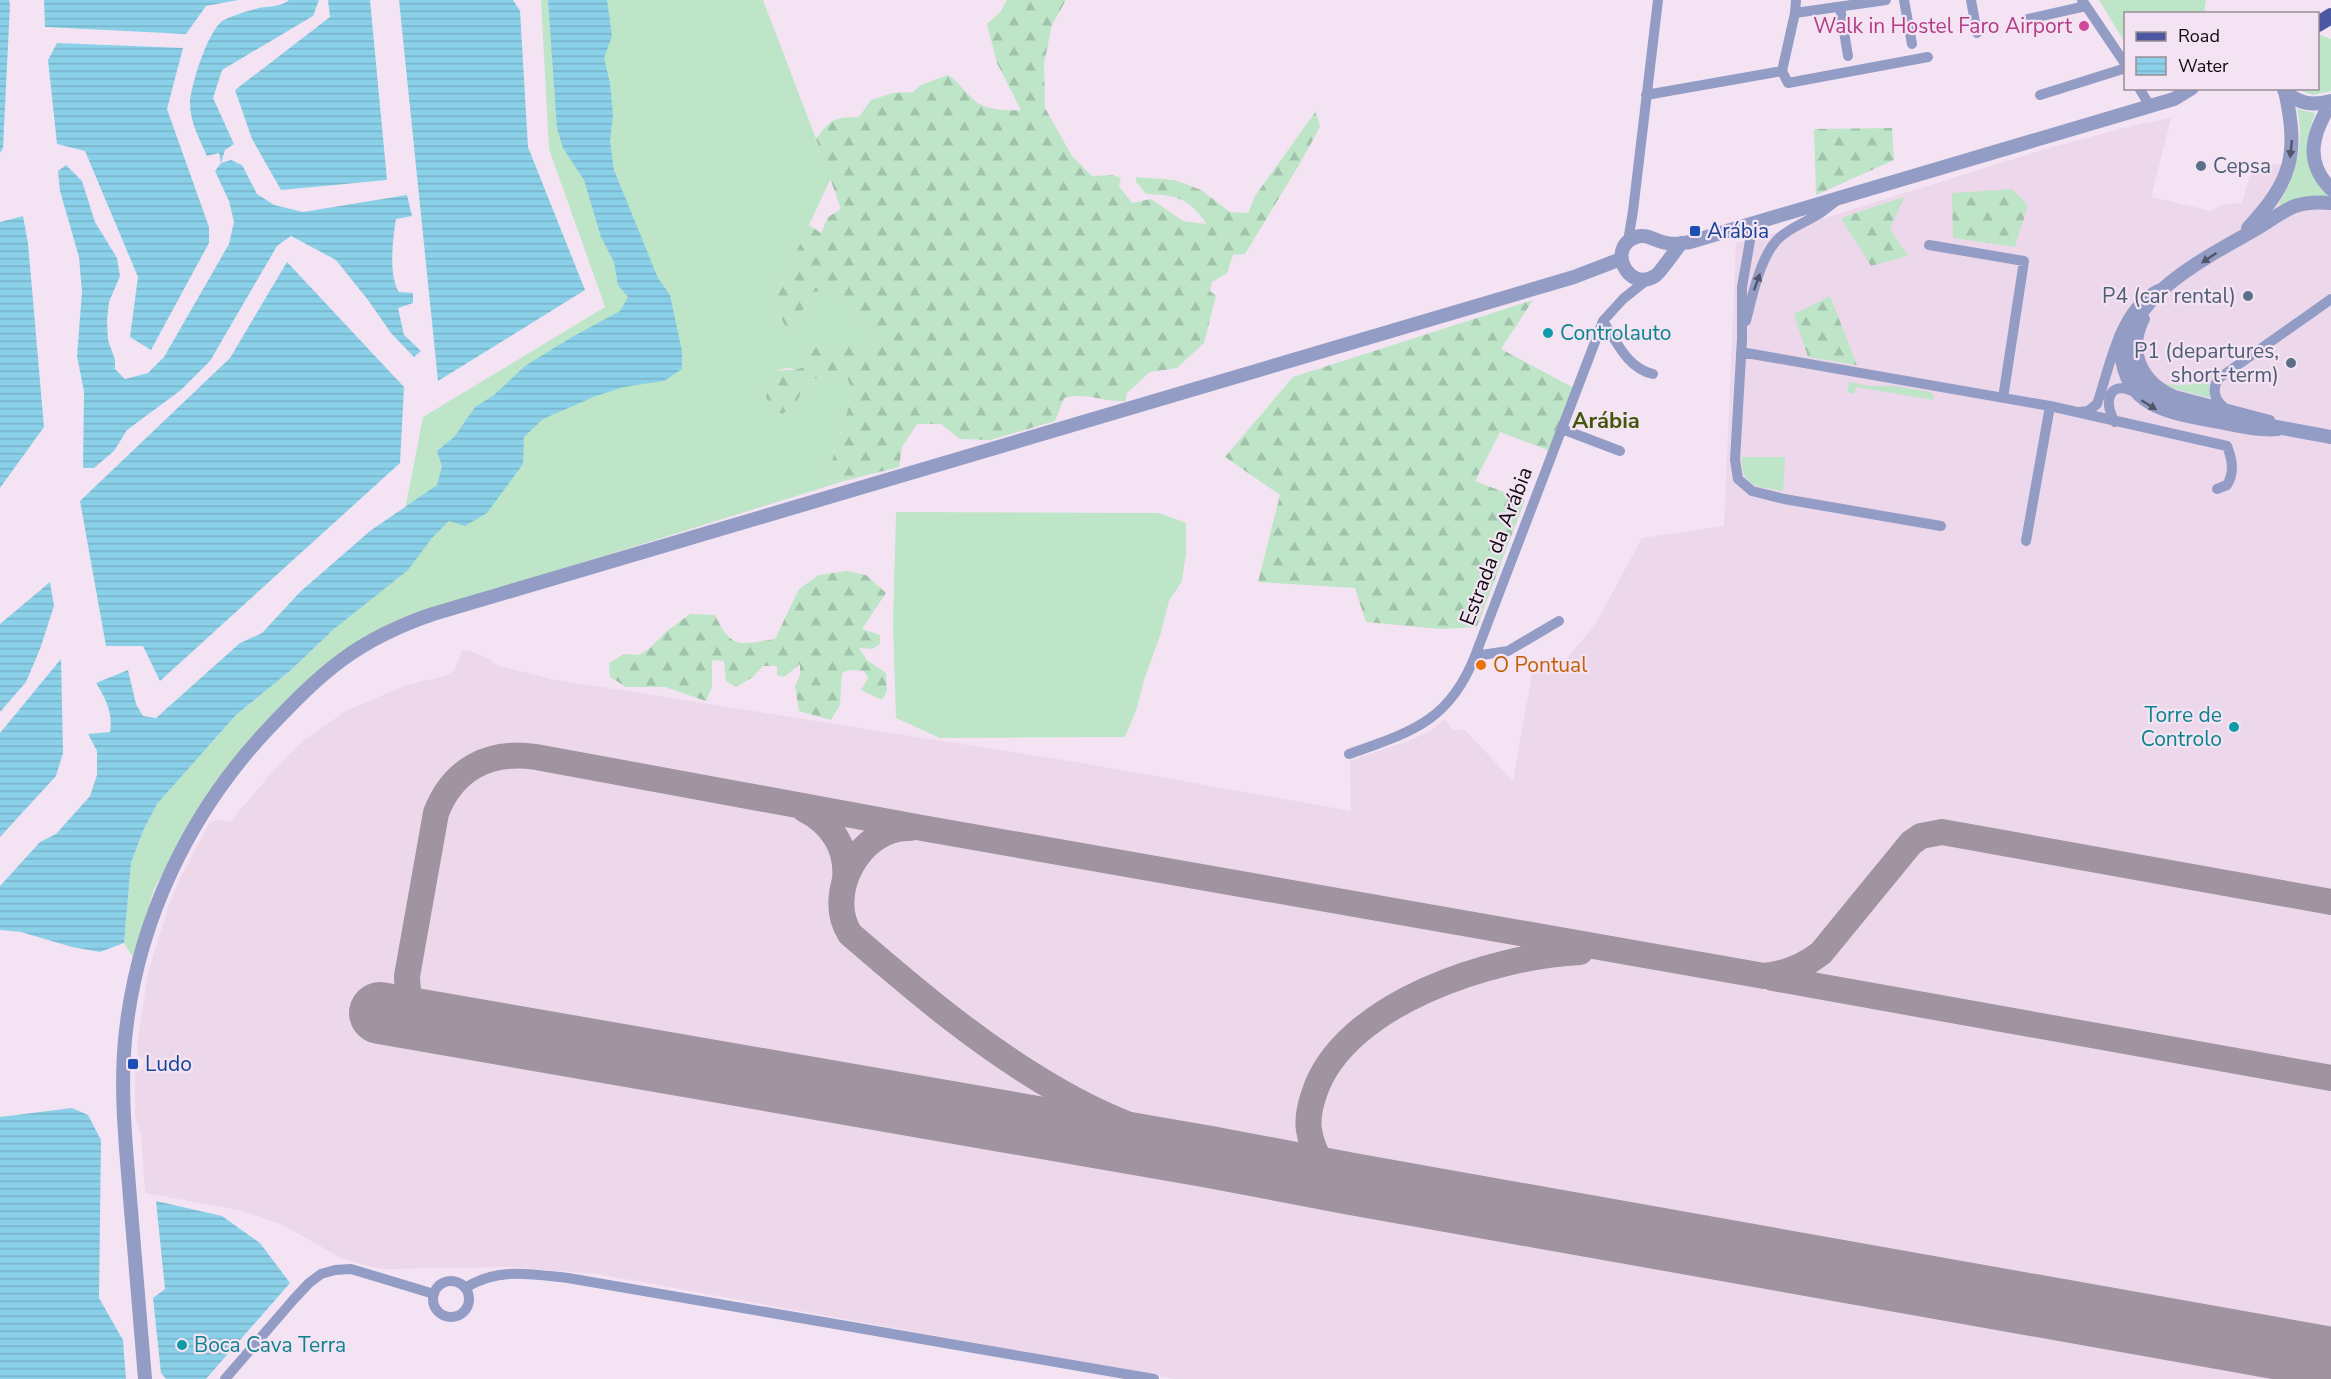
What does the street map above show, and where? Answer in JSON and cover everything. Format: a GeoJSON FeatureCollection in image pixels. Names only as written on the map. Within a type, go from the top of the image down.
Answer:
{"type":"FeatureCollection","features":[{"type":"Feature","properties":{"kind":"street"},"geometry":{"type":"LineString","coordinates":[[1623,298],[1625,268],[1622,252],[1628,242],[1633,211],[1658,0]]}},
{"type":"Feature","properties":{"kind":"street"},"geometry":{"type":"LineString","coordinates":[[1796,0],[1782,71],[1788,83],[1928,57]]}},
{"type":"Feature","properties":{"kind":"street"},"geometry":{"type":"LineString","coordinates":[[1795,13],[1886,0]]}},
{"type":"Feature","properties":{"kind":"street"},"geometry":{"type":"LineString","coordinates":[[1904,0],[1912,44]]}},
{"type":"Feature","properties":{"kind":"street"},"geometry":{"type":"LineString","coordinates":[[1971,0],[1977,33]]}},
{"type":"Feature","properties":{"kind":"street"},"geometry":{"type":"LineString","coordinates":[[2028,19],[2084,3],[2124,64]]}},
{"type":"Feature","properties":{"kind":"street"},"geometry":{"type":"LineString","coordinates":[[1840,7],[1848,56]]}},
{"type":"Feature","properties":{"kind":"street"},"geometry":{"type":"LineString","coordinates":[[2040,95],[2124,68]]}},
{"type":"Feature","properties":{"kind":"street"},"geometry":{"type":"LineString","coordinates":[[1646,95],[1782,71]]}},
{"type":"Feature","properties":{"kind":"street"},"geometry":{"type":"LineString","coordinates":[[2140,90],[2150,106]]}},
{"type":"Feature","properties":{"kind":"street"},"geometry":{"type":"LineString","coordinates":[[1628,242],[1637,236],[1650,237],[1666,243],[1681,243],[2174,99],[2189,90]]}},
{"type":"Feature","properties":{"kind":"street"},"geometry":{"type":"LineString","coordinates":[[2284,90],[2295,99],[2307,104],[2331,102]]}},
{"type":"Feature","properties":{"kind":"street"},"geometry":{"type":"LineString","coordinates":[[2239,238],[2270,204],[2286,174],[2292,132],[2284,90]]}},
{"type":"Feature","properties":{"kind":"street"},"geometry":{"type":"LineString","coordinates":[[2331,102],[2314,135],[2317,167],[2321,178],[2331,189]]}},
{"type":"Feature","properties":{"kind":"street"},"geometry":{"type":"LineString","coordinates":[[1742,339],[1754,289],[1772,247],[1782,236],[1817,215],[1837,199]]}},
{"type":"Feature","properties":{"kind":"street"},"geometry":{"type":"LineString","coordinates":[[2331,203],[2315,202],[2296,206],[2239,238],[2153,297],[2133,326],[2129,349],[2132,367],[2138,380],[2149,393],[2166,402],[2206,413],[2331,437]]}},
{"type":"Feature","properties":{"kind":"street"},"geometry":{"type":"LineString","coordinates":[[1633,211],[1650,237],[1665,252],[1665,263]]}},
{"type":"Feature","properties":{"kind":"street"},"geometry":{"type":"LineString","coordinates":[[1740,227],[1751,235],[1742,287],[1742,339],[1735,460],[1735,470],[1743,485],[1752,491],[1784,498],[1941,526]]}},
{"type":"Feature","properties":{"kind":"street"},"geometry":{"type":"LineString","coordinates":[[1623,298],[1659,273],[1681,243]]}},
{"type":"Feature","properties":{"kind":"street"},"geometry":{"type":"LineString","coordinates":[[1929,245],[2024,261],[2003,398]]}},
{"type":"Feature","properties":{"kind":"street"},"geometry":{"type":"LineString","coordinates":[[145,1379],[123,1104],[125,1040],[137,969],[158,903],[182,848],[206,808],[250,748],[314,681],[336,662],[403,624],[433,614],[1574,277],[1625,268]]}},
{"type":"Feature","properties":{"kind":"street"},"geometry":{"type":"LineString","coordinates":[[1625,268],[1635,278],[1648,279]]}},
{"type":"Feature","properties":{"kind":"street"},"geometry":{"type":"LineString","coordinates":[[2077,412],[2088,411],[2097,404],[2124,322],[2150,293],[2180,278]]}},
{"type":"Feature","properties":{"kind":"street"},"geometry":{"type":"LineString","coordinates":[[2180,278],[2157,303],[2141,327],[2139,351],[2145,371],[2162,389],[2226,409],[2265,418],[2291,430]]}},
{"type":"Feature","properties":{"kind":"street","name":"Estrada da Arábia"},"geometry":{"type":"LineString","coordinates":[[1350,754],[1403,735],[1432,717],[1452,700],[1475,656],[1603,321],[1623,298]]}},
{"type":"Feature","properties":{"kind":"street"},"geometry":{"type":"LineString","coordinates":[[2226,409],[2219,404],[2215,394],[2218,379],[2331,299]]}},
{"type":"Feature","properties":{"kind":"street"},"geometry":{"type":"LineString","coordinates":[[1603,321],[1632,364],[1641,371],[1653,374]]}},
{"type":"Feature","properties":{"kind":"street"},"geometry":{"type":"LineString","coordinates":[[2119,336],[2120,366],[2132,391]]}},
{"type":"Feature","properties":{"kind":"street"},"geometry":{"type":"LineString","coordinates":[[1741,352],[2050,406],[2174,435],[2211,441],[2227,446],[2232,459],[2232,474],[2227,485],[2217,489]]}},
{"type":"Feature","properties":{"kind":"street"},"geometry":{"type":"LineString","coordinates":[[2115,422],[2110,414],[2109,397],[2112,392],[2125,388],[2148,405],[2170,415],[2262,432],[2291,430]]}},
{"type":"Feature","properties":{"kind":"street"},"geometry":{"type":"LineString","coordinates":[[2026,541],[2050,406]]}},
{"type":"Feature","properties":{"kind":"street"},"geometry":{"type":"LineString","coordinates":[[1562,429],[1620,451]]}},
{"type":"Feature","properties":{"kind":"street"},"geometry":{"type":"LineString","coordinates":[[1475,656],[1508,651],[1559,621]]}},
{"type":"Feature","properties":{"kind":"street"},"geometry":{"type":"LineString","coordinates":[[225,1379],[301,1291],[321,1274],[351,1269],[434,1294]]}},
{"type":"Feature","properties":{"kind":"street"},"geometry":{"type":"LineString","coordinates":[[465,1288],[490,1275],[568,1278],[1154,1379]]}},
{"type":"Feature","properties":{"kind":"street"},"geometry":{"type":"LineString","coordinates":[[450,1281],[465,1288],[469,1298],[462,1313],[452,1317],[437,1310],[434,1305],[434,1294],[440,1285],[450,1281]]}},
{"type":"Feature","properties":{"kind":"shaded area"},"geometry":{"type":"Polygon","coordinates":[[[2171,118],[2151,197],[2211,211],[2223,204],[2242,203],[2251,171],[2273,164],[2299,166],[2331,176],[2331,1379],[1175,1379],[597,1274],[510,1267],[387,1269],[371,1267],[341,1258],[283,1225],[243,1211],[145,1193],[141,1134],[135,1118],[135,1074],[143,1069],[144,1060],[137,1055],[139,1031],[149,969],[180,878],[210,822],[218,820],[230,822],[280,763],[303,741],[346,711],[406,685],[445,676],[455,670],[462,650],[468,650],[499,666],[551,679],[1082,763],[1351,811],[1350,761],[1413,739],[1430,731],[1445,719],[1452,730],[1465,730],[1513,781],[1533,668],[1562,664],[1595,625],[1642,538],[1724,526],[1736,243],[1787,230],[2042,150],[2139,124],[2171,118]]]}},
{"type":"Feature","properties":{"kind":"green space"},"geometry":{"type":"Polygon","coordinates":[[[541,0],[763,0],[831,178],[773,302],[789,334],[813,292],[832,289],[847,302],[855,320],[869,329],[872,340],[869,348],[855,350],[845,344],[799,370],[787,368],[774,371],[766,396],[797,400],[807,381],[827,376],[848,380],[853,393],[826,480],[844,481],[393,622],[314,673],[220,776],[154,889],[133,958],[124,943],[131,863],[143,831],[157,804],[236,715],[291,670],[334,629],[404,515],[423,417],[605,307],[549,149],[541,0]]]}},
{"type":"Feature","properties":{"kind":"green space"},"geometry":{"type":"Polygon","coordinates":[[[1007,0],[1066,0],[1052,25],[1044,63],[1045,108],[1072,156],[1092,176],[1112,175],[1121,178],[1119,186],[1132,203],[1151,199],[1183,221],[1207,224],[1188,203],[1166,195],[1146,194],[1136,182],[1136,177],[1175,180],[1201,190],[1230,212],[1248,213],[1255,196],[1316,111],[1320,127],[1245,254],[1233,255],[1227,273],[1212,282],[1210,291],[1216,296],[1204,343],[1177,368],[1150,372],[1127,393],[1125,401],[1080,396],[1064,398],[1055,421],[990,440],[960,439],[941,424],[917,424],[902,447],[899,467],[844,481],[826,480],[853,393],[848,380],[827,376],[807,381],[797,401],[783,414],[770,409],[766,396],[774,371],[796,369],[808,365],[809,350],[835,343],[868,348],[872,340],[869,329],[855,320],[847,302],[832,290],[813,292],[789,334],[773,302],[809,225],[821,233],[828,217],[841,209],[816,139],[829,123],[844,118],[859,117],[871,100],[893,93],[913,92],[921,85],[948,75],[980,104],[997,109],[1021,110],[997,63],[987,24],[1001,11],[1007,0]]]}},
{"type":"Feature","properties":{"kind":"green space"},"geometry":{"type":"Polygon","coordinates":[[[2099,0],[2206,0],[2204,12],[2124,12],[2124,41],[2099,0]]]}},
{"type":"Feature","properties":{"kind":"green space"},"geometry":{"type":"Polygon","coordinates":[[[2319,34],[2331,39],[2331,91],[2313,95],[2299,90],[2319,90],[2319,34]]]}},
{"type":"Feature","properties":{"kind":"green space"},"geometry":{"type":"Polygon","coordinates":[[[2297,109],[2315,113],[2309,136],[2308,157],[2315,177],[2329,196],[2283,207],[2279,203],[2294,170],[2299,146],[2297,109]]]}},
{"type":"Feature","properties":{"kind":"green space"},"geometry":{"type":"Polygon","coordinates":[[[1892,128],[1894,160],[1816,195],[1814,129],[1892,128]]]}},
{"type":"Feature","properties":{"kind":"green space"},"geometry":{"type":"Polygon","coordinates":[[[2012,189],[2028,205],[2015,247],[1953,238],[1952,193],[2012,189]]]}},
{"type":"Feature","properties":{"kind":"green space"},"geometry":{"type":"Polygon","coordinates":[[[1904,197],[1890,229],[1908,256],[1871,266],[1841,218],[1904,197]]]}},
{"type":"Feature","properties":{"kind":"green space"},"geometry":{"type":"Polygon","coordinates":[[[1830,296],[1857,365],[1808,357],[1794,314],[1830,296]]]}},
{"type":"Feature","properties":{"kind":"green space"},"geometry":{"type":"Polygon","coordinates":[[[1533,300],[1501,349],[1574,388],[1550,451],[1500,432],[1475,481],[1525,500],[1477,627],[1441,629],[1366,622],[1355,588],[1258,582],[1280,495],[1225,457],[1293,377],[1533,300]]]}},
{"type":"Feature","properties":{"kind":"green space"},"geometry":{"type":"Polygon","coordinates":[[[2213,374],[2209,383],[2210,398],[2173,388],[2161,382],[2188,385],[2213,374]]]}},
{"type":"Feature","properties":{"kind":"green space"},"geometry":{"type":"Polygon","coordinates":[[[1849,382],[1930,392],[1934,400],[1856,387],[1854,394],[1847,392],[1849,382]]]}},
{"type":"Feature","properties":{"kind":"green space"},"geometry":{"type":"Polygon","coordinates":[[[1742,457],[1785,457],[1783,491],[1758,486],[1748,481],[1742,467],[1742,457]]]}},
{"type":"Feature","properties":{"kind":"green space"},"geometry":{"type":"Polygon","coordinates":[[[896,512],[1159,513],[1186,523],[1186,553],[1182,581],[1169,601],[1137,708],[1125,737],[940,738],[896,718],[893,625],[896,512]]]}},
{"type":"Feature","properties":{"kind":"green space"},"geometry":{"type":"Polygon","coordinates":[[[847,571],[866,575],[886,593],[862,629],[880,635],[880,644],[872,649],[859,648],[867,660],[886,673],[887,691],[882,700],[861,690],[868,678],[864,671],[849,670],[842,673],[840,705],[831,720],[799,711],[795,686],[800,675],[800,664],[784,677],[777,675],[777,666],[763,666],[753,677],[736,687],[726,681],[724,661],[712,660],[712,687],[706,701],[665,687],[626,687],[610,677],[609,663],[624,654],[639,655],[690,614],[715,615],[727,635],[738,642],[775,639],[799,589],[819,575],[847,571]]]}},
{"type":"Feature","properties":{"kind":"water"},"geometry":{"type":"Polygon","coordinates":[[[0,0],[9,0],[10,5],[3,148],[0,153],[0,0]]]}},
{"type":"Feature","properties":{"kind":"water"},"geometry":{"type":"Polygon","coordinates":[[[44,0],[238,0],[206,6],[186,34],[45,27],[44,0]]]}},
{"type":"Feature","properties":{"kind":"water"},"geometry":{"type":"Polygon","coordinates":[[[289,0],[319,0],[313,16],[222,70],[213,98],[234,144],[225,150],[221,163],[219,153],[207,156],[190,111],[197,72],[212,34],[224,20],[241,13],[279,5],[289,0]]]}},
{"type":"Feature","properties":{"kind":"water"},"geometry":{"type":"Polygon","coordinates":[[[328,0],[370,0],[387,180],[281,190],[252,139],[235,90],[330,17],[328,0]]]}},
{"type":"Feature","properties":{"kind":"water"},"geometry":{"type":"Polygon","coordinates":[[[399,0],[513,0],[520,11],[528,147],[585,290],[438,381],[399,0]]]}},
{"type":"Feature","properties":{"kind":"water"},"geometry":{"type":"Polygon","coordinates":[[[548,0],[607,0],[612,36],[604,58],[610,83],[613,115],[610,141],[614,170],[658,278],[670,295],[682,351],[682,369],[664,381],[624,387],[596,396],[543,419],[524,437],[523,464],[487,513],[465,526],[449,521],[432,538],[408,570],[334,629],[291,670],[236,715],[157,804],[143,831],[131,863],[124,943],[100,952],[72,947],[21,932],[0,930],[0,886],[40,842],[56,834],[90,796],[97,775],[97,751],[88,734],[110,732],[111,725],[108,706],[96,683],[128,670],[136,704],[143,716],[156,718],[240,643],[262,633],[300,592],[370,531],[437,485],[442,466],[437,451],[455,436],[475,407],[494,395],[525,366],[620,311],[628,297],[618,285],[614,262],[601,237],[584,180],[563,148],[557,128],[548,0]]]}},
{"type":"Feature","properties":{"kind":"water"},"geometry":{"type":"Polygon","coordinates":[[[57,43],[183,48],[167,109],[209,227],[209,243],[151,350],[130,337],[138,277],[85,151],[57,144],[48,60],[57,43]]]}},
{"type":"Feature","properties":{"kind":"water"},"geometry":{"type":"Polygon","coordinates":[[[231,160],[242,165],[257,194],[274,205],[303,212],[407,195],[412,216],[396,219],[392,267],[399,292],[413,293],[413,303],[398,308],[404,335],[421,351],[414,357],[391,333],[336,260],[291,236],[277,246],[210,361],[181,390],[127,430],[114,451],[94,468],[83,468],[84,392],[77,356],[82,292],[79,257],[60,191],[58,171],[66,165],[82,181],[95,222],[117,258],[120,276],[109,302],[108,340],[115,360],[115,369],[125,379],[148,373],[164,357],[229,244],[234,222],[229,201],[215,171],[221,163],[231,160]]]}},
{"type":"Feature","properties":{"kind":"water"},"geometry":{"type":"Polygon","coordinates":[[[23,216],[28,243],[44,427],[0,488],[0,222],[23,216]]]}},
{"type":"Feature","properties":{"kind":"water"},"geometry":{"type":"Polygon","coordinates":[[[287,262],[404,387],[400,463],[160,681],[143,646],[106,646],[80,501],[230,358],[287,262]]]}},
{"type":"Feature","properties":{"kind":"water"},"geometry":{"type":"Polygon","coordinates":[[[50,582],[54,606],[40,649],[26,682],[0,712],[0,624],[50,582]]]}},
{"type":"Feature","properties":{"kind":"water"},"geometry":{"type":"Polygon","coordinates":[[[61,659],[63,753],[56,776],[0,837],[0,733],[61,659]]]}},
{"type":"Feature","properties":{"kind":"water"},"geometry":{"type":"Polygon","coordinates":[[[72,1108],[88,1115],[101,1140],[99,1298],[123,1340],[126,1379],[0,1379],[0,1117],[72,1108]]]}},
{"type":"Feature","properties":{"kind":"water"},"geometry":{"type":"Polygon","coordinates":[[[156,1201],[222,1216],[260,1243],[290,1283],[206,1379],[166,1379],[161,1373],[153,1298],[165,1289],[156,1201]]]}},
{"type":"Feature","properties":{"kind":"taxiway"},"geometry":{"type":"LineString","coordinates":[[434,1022],[421,1014],[413,1004],[408,991],[407,976],[436,813],[443,798],[463,774],[488,760],[503,757],[536,757],[922,828],[1764,976],[1794,969],[1821,953],[1911,843],[1921,836],[1942,832],[2331,902]]}},
{"type":"Feature","properties":{"kind":"taxiway"},"geometry":{"type":"LineString","coordinates":[[804,809],[823,822],[836,838],[844,857],[845,880]]}},
{"type":"Feature","properties":{"kind":"taxiway"},"geometry":{"type":"LineString","coordinates":[[910,828],[892,830],[876,838],[862,850],[852,865],[844,882],[841,900],[843,918],[850,934],[951,1018],[1031,1074],[1096,1110],[1210,1157]]}},
{"type":"Feature","properties":{"kind":"taxiway"},"geometry":{"type":"LineString","coordinates":[[1352,1184],[1328,1170],[1318,1156],[1311,1140],[1308,1121],[1314,1094],[1330,1062],[1356,1034],[1388,1010],[1426,990],[1466,975],[1506,963],[1580,952]]}},
{"type":"Feature","properties":{"kind":"taxiway"},"geometry":{"type":"LineString","coordinates":[[1773,978],[2331,1078]]}},
{"type":"Feature","properties":{"kind":"runway"},"geometry":{"type":"LineString","coordinates":[[380,1013],[1210,1157],[2331,1358]]}},
{"type":"Feature","properties":{"kind":"place","name":"Walk in Hostel Faro Airport"},"geometry":{"type":"Point","coordinates":[2084,26]}},
{"type":"Feature","properties":{"kind":"place","name":"Cepsa"},"geometry":{"type":"Point","coordinates":[2201,166]}},
{"type":"Feature","properties":{"kind":"place","name":"Arábia"},"geometry":{"type":"Point","coordinates":[1695,231]}},
{"type":"Feature","properties":{"kind":"place","name":"P4 (car rental)"},"geometry":{"type":"Point","coordinates":[2248,296]}},
{"type":"Feature","properties":{"kind":"place","name":"Controlauto"},"geometry":{"type":"Point","coordinates":[1548,333]}},
{"type":"Feature","properties":{"kind":"place","name":"P1 (departures, short-term)"},"geometry":{"type":"Point","coordinates":[2291,363]}},
{"type":"Feature","properties":{"kind":"place","name":"O Pontual"},"geometry":{"type":"Point","coordinates":[1481,665]}},
{"type":"Feature","properties":{"kind":"place","name":"Torre de Controlo"},"geometry":{"type":"Point","coordinates":[2234,727]}},
{"type":"Feature","properties":{"kind":"place","name":"Ludo"},"geometry":{"type":"Point","coordinates":[133,1064]}},
{"type":"Feature","properties":{"kind":"place","name":"Boca Cava Terra"},"geometry":{"type":"Point","coordinates":[182,1345]}},
{"type":"Feature","properties":{"kind":"district","name":"Arábia"},"geometry":{"type":"Point","coordinates":[1606,421]}}]}
